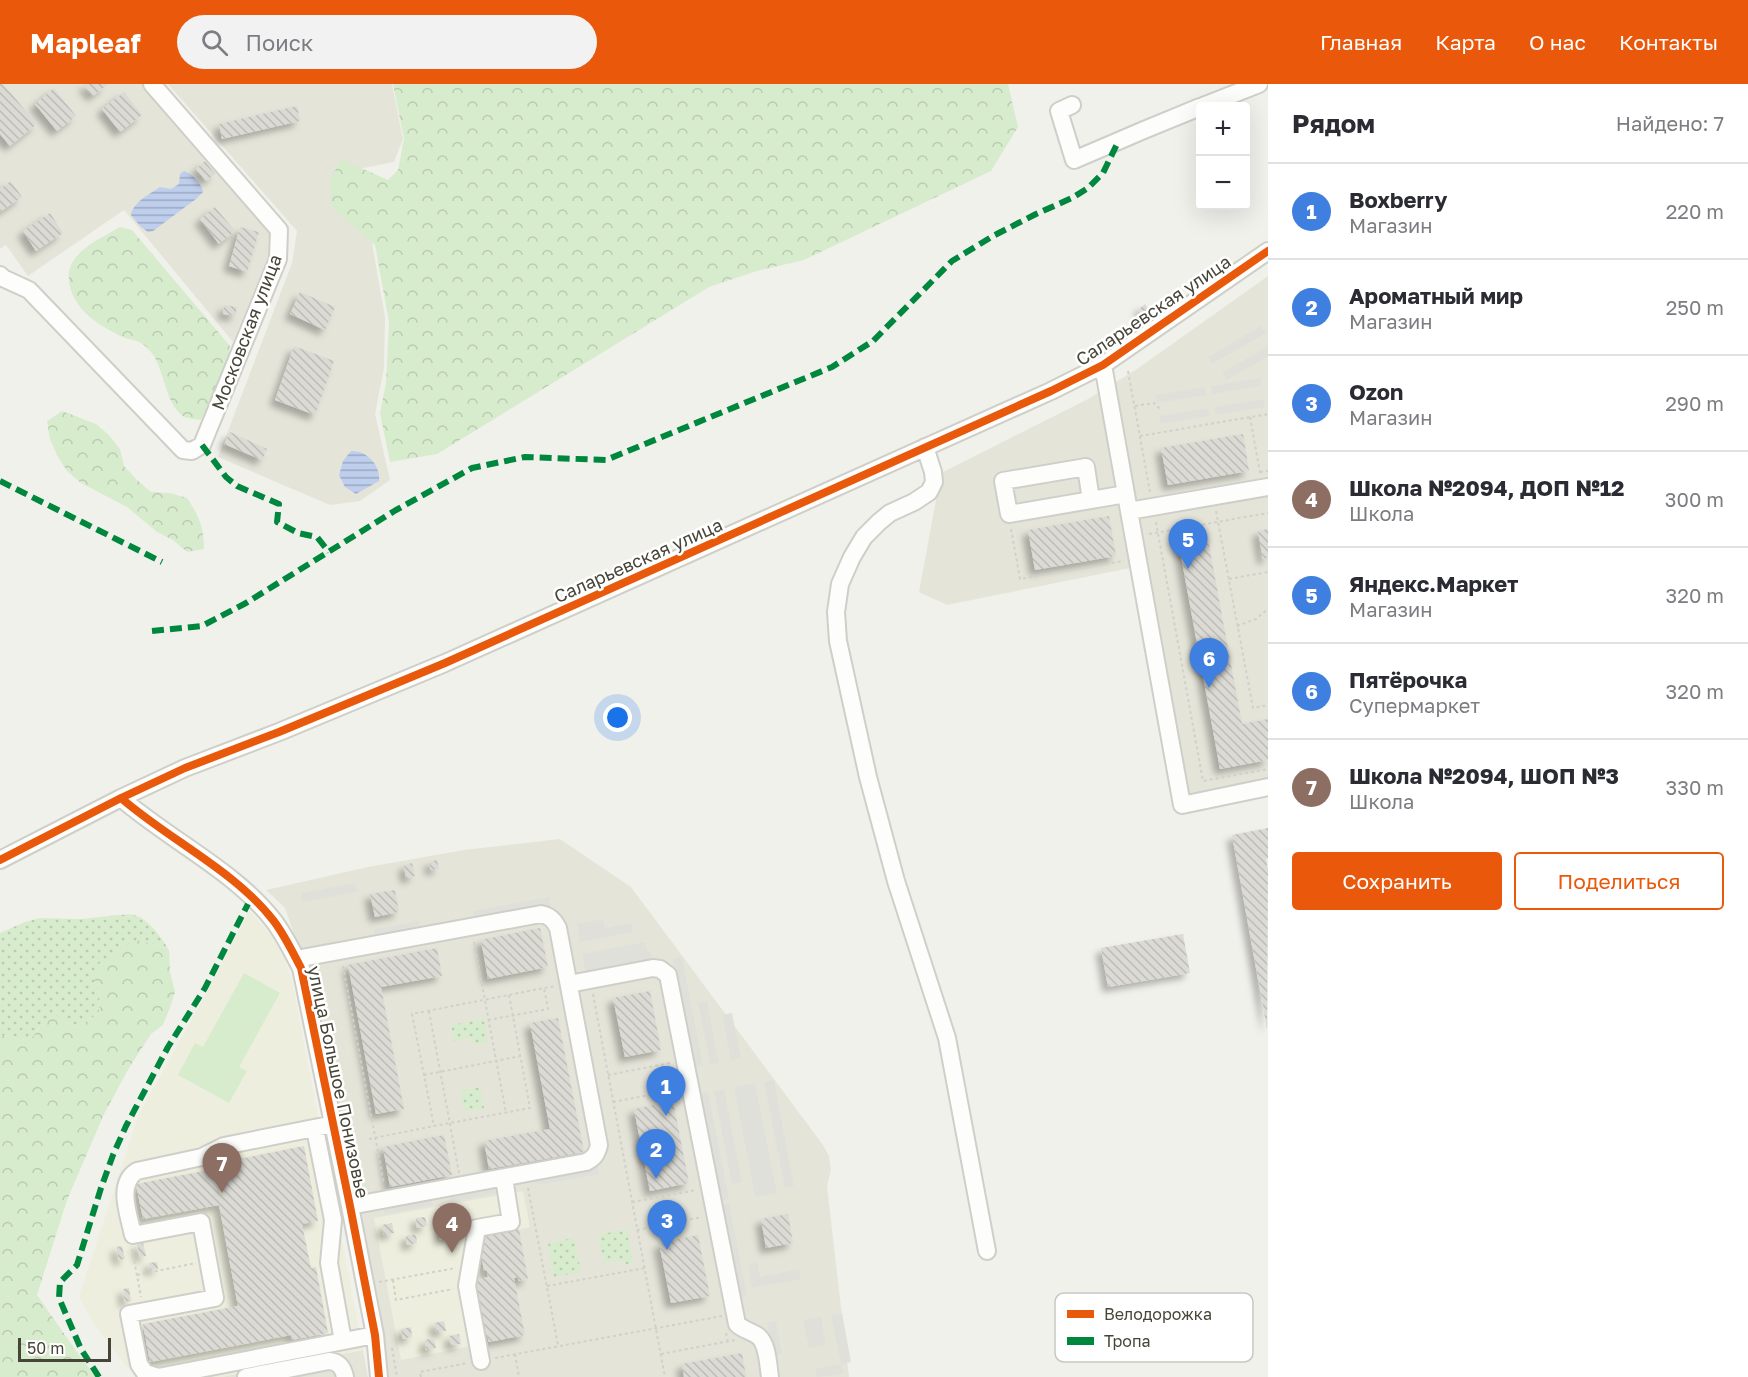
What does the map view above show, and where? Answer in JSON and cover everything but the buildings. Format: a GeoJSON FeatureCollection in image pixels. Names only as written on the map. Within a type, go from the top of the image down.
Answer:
{"type":"FeatureCollection","features":[{"type":"Feature","properties":{"kind":"street","name":"Московская улица"},"geometry":{"type":"LineString","coordinates":[[0,274],[3,278],[29,290],[183,450],[192,451],[202,445],[278,259],[279,230],[152,84]]}},
{"type":"Feature","properties":{"kind":"street"},"geometry":{"type":"LineString","coordinates":[[1214,102],[1259,84]]}},
{"type":"Feature","properties":{"kind":"street"},"geometry":{"type":"LineString","coordinates":[[1072,105],[1059,111],[1074,160],[1196,109]]}},
{"type":"Feature","properties":{"kind":"street","name":"Саларьевская улица"},"geometry":{"type":"LineString","coordinates":[[0,860],[185,768],[279,732],[445,663],[1051,391],[1103,365],[1268,251]]}},
{"type":"Feature","properties":{"kind":"street"},"geometry":{"type":"LineString","coordinates":[[1103,365],[1182,805],[1268,787]]}},
{"type":"Feature","properties":{"kind":"street"},"geometry":{"type":"LineString","coordinates":[[926,447],[934,482],[928,492],[914,502],[890,513],[864,537],[840,584],[836,612],[837,631],[874,800],[896,881],[947,1038],[987,1251]]}},
{"type":"Feature","properties":{"kind":"street"},"geometry":{"type":"LineString","coordinates":[[1091,500],[1086,467],[1003,481],[1009,514],[1091,500],[1126,494]]}},
{"type":"Feature","properties":{"kind":"street"},"geometry":{"type":"LineString","coordinates":[[1129,511],[1213,497],[1263,483]]}},
{"type":"Feature","properties":{"kind":"street","name":"улица Большое Понизовье"},"geometry":{"type":"LineString","coordinates":[[121,798],[138,813],[243,888],[273,920],[290,945],[301,968],[375,1335],[379,1377]]}},
{"type":"Feature","properties":{"kind":"street"},"geometry":{"type":"LineString","coordinates":[[296,959],[541,914],[548,915],[555,921],[558,928],[599,1145],[593,1159],[525,1174],[350,1206]]}},
{"type":"Feature","properties":{"kind":"street"},"geometry":{"type":"LineString","coordinates":[[569,984],[653,968],[660,969],[668,975],[737,1324],[741,1329],[757,1335],[764,1342],[770,1377]]}},
{"type":"Feature","properties":{"kind":"street"},"geometry":{"type":"LineString","coordinates":[[334,1124],[224,1146],[202,1157],[137,1171],[130,1177],[126,1187],[126,1200],[133,1235],[201,1222],[215,1298],[129,1314],[139,1364],[145,1373],[158,1377],[375,1335]]}},
{"type":"Feature","properties":{"kind":"street"},"geometry":{"type":"LineString","coordinates":[[315,1129],[333,1220],[329,1263],[343,1341]]}},
{"type":"Feature","properties":{"kind":"street"},"geometry":{"type":"LineString","coordinates":[[481,1361],[467,1286],[477,1228],[511,1222],[504,1178]]}},
{"type":"Feature","properties":{"kind":"street"},"geometry":{"type":"LineString","coordinates":[[246,1377],[329,1361],[341,1366],[345,1377]]}},
{"type":"Feature","properties":{"kind":"path"},"geometry":{"type":"LineString","coordinates":[[1128,371],[1203,781],[1268,769]]}},
{"type":"Feature","properties":{"kind":"path"},"geometry":{"type":"LineString","coordinates":[[1135,406],[1154,403],[1160,409]]}},
{"type":"Feature","properties":{"kind":"path"},"geometry":{"type":"LineString","coordinates":[[1140,436],[1268,414]]}},
{"type":"Feature","properties":{"kind":"path"},"geometry":{"type":"LineString","coordinates":[[1250,417],[1263,483]]}},
{"type":"Feature","properties":{"kind":"path"},"geometry":{"type":"LineString","coordinates":[[1263,483],[1268,471]]}},
{"type":"Feature","properties":{"kind":"path"},"geometry":{"type":"LineString","coordinates":[[1213,497],[1253,708],[1268,705]]}},
{"type":"Feature","properties":{"kind":"path"},"geometry":{"type":"LineString","coordinates":[[1134,537],[1268,513]]}},
{"type":"Feature","properties":{"kind":"path"},"geometry":{"type":"LineString","coordinates":[[1009,514],[1020,579],[1138,559]]}},
{"type":"Feature","properties":{"kind":"path"},"geometry":{"type":"LineString","coordinates":[[1229,579],[1268,572]]}},
{"type":"Feature","properties":{"kind":"path"},"geometry":{"type":"LineString","coordinates":[[1237,626],[1256,620],[1268,609]]}},
{"type":"Feature","properties":{"kind":"path"},"geometry":{"type":"LineString","coordinates":[[474,941],[506,1113]]}},
{"type":"Feature","properties":{"kind":"path"},"geometry":{"type":"LineString","coordinates":[[343,963],[386,1190]]}},
{"type":"Feature","properties":{"kind":"path"},"geometry":{"type":"LineString","coordinates":[[434,1126],[412,1014],[552,987]]}},
{"type":"Feature","properties":{"kind":"path"},"geometry":{"type":"LineString","coordinates":[[488,1020],[548,1009],[544,988]]}},
{"type":"Feature","properties":{"kind":"path"},"geometry":{"type":"LineString","coordinates":[[592,992],[665,1377]]}},
{"type":"Feature","properties":{"kind":"path"},"geometry":{"type":"LineString","coordinates":[[369,1139],[530,1108],[509,995]]}},
{"type":"Feature","properties":{"kind":"path"},"geometry":{"type":"LineString","coordinates":[[429,1011],[460,1174]]}},
{"type":"Feature","properties":{"kind":"path"},"geometry":{"type":"LineString","coordinates":[[424,1074],[520,1056]]}},
{"type":"Feature","properties":{"kind":"path"},"geometry":{"type":"LineString","coordinates":[[608,1075],[674,1062]]}},
{"type":"Feature","properties":{"kind":"path"},"geometry":{"type":"LineString","coordinates":[[613,1102],[679,1089]]}},
{"type":"Feature","properties":{"kind":"path"},"geometry":{"type":"LineString","coordinates":[[525,1174],[559,1346]]}},
{"type":"Feature","properties":{"kind":"path"},"geometry":{"type":"LineString","coordinates":[[632,1202],[698,1189]]}},
{"type":"Feature","properties":{"kind":"path"},"geometry":{"type":"LineString","coordinates":[[637,1230],[704,1217]]}},
{"type":"Feature","properties":{"kind":"path"},"geometry":{"type":"LineString","coordinates":[[133,1235],[131,1242],[143,1311]]}},
{"type":"Feature","properties":{"kind":"path"},"geometry":{"type":"LineString","coordinates":[[137,1275],[208,1261]]}},
{"type":"Feature","properties":{"kind":"path"},"geometry":{"type":"LineString","coordinates":[[379,1282],[471,1265]]}},
{"type":"Feature","properties":{"kind":"path"},"geometry":{"type":"LineString","coordinates":[[547,1286],[645,1268]]}},
{"type":"Feature","properties":{"kind":"path"},"geometry":{"type":"LineString","coordinates":[[393,1280],[396,1300],[467,1286]]}},
{"type":"Feature","properties":{"kind":"path"},"geometry":{"type":"LineString","coordinates":[[421,1377],[420,1372],[735,1313]]}},
{"type":"Feature","properties":{"kind":"path"},"geometry":{"type":"LineString","coordinates":[[661,1354],[738,1340]]}},
{"type":"Feature","properties":{"kind":"path"},"geometry":{"type":"LineString","coordinates":[[514,1354],[519,1377]]}},
{"type":"Feature","properties":{"kind":"shaded area"},"geometry":{"type":"Polygon","coordinates":[[[0,84],[142,84],[271,231],[274,243],[233,342],[124,210],[28,276],[6,245],[0,249],[0,84]]]}},
{"type":"Feature","properties":{"kind":"shaded area"},"geometry":{"type":"Polygon","coordinates":[[[168,84],[392,84],[403,139],[394,162],[359,169],[385,317],[384,368],[375,414],[390,480],[360,501],[330,505],[218,457],[292,263],[297,231],[168,84]]]}},
{"type":"Feature","properties":{"kind":"shaded area"},"geometry":{"type":"Polygon","coordinates":[[[1268,276],[1268,795],[1181,811],[1135,567],[947,605],[919,592],[941,473],[1090,398],[1137,369],[1268,276]]]}},
{"type":"Feature","properties":{"kind":"shaded area"},"geometry":{"type":"Polygon","coordinates":[[[1261,326],[1266,333],[1212,364],[1208,357],[1261,326]]]}},
{"type":"Feature","properties":{"kind":"shaded area"},"geometry":{"type":"Polygon","coordinates":[[[1268,346],[1268,356],[1227,380],[1222,373],[1268,346]]]}},
{"type":"Feature","properties":{"kind":"shaded area"},"geometry":{"type":"Polygon","coordinates":[[[1260,378],[1261,386],[1212,394],[1211,386],[1260,378]]]}},
{"type":"Feature","properties":{"kind":"shaded area"},"geometry":{"type":"Polygon","coordinates":[[[1205,387],[1206,395],[1157,403],[1156,395],[1205,387]]]}},
{"type":"Feature","properties":{"kind":"shaded area"},"geometry":{"type":"Polygon","coordinates":[[[1263,399],[1265,407],[1216,415],[1214,407],[1263,399]]]}},
{"type":"Feature","properties":{"kind":"shaded area"},"geometry":{"type":"Polygon","coordinates":[[[1208,408],[1209,416],[1161,424],[1159,416],[1208,408]]]}},
{"type":"Feature","properties":{"kind":"shaded area"},"geometry":{"type":"Polygon","coordinates":[[[560,839],[631,887],[829,1156],[831,1170],[827,1186],[849,1377],[389,1377],[321,1012],[285,908],[266,890],[368,867],[464,850],[560,839]]]}},
{"type":"Feature","properties":{"kind":"shaded area"},"geometry":{"type":"Polygon","coordinates":[[[355,883],[357,892],[303,902],[301,893],[355,883]]]}},
{"type":"Feature","properties":{"kind":"shaded area"},"geometry":{"type":"Polygon","coordinates":[[[549,897],[551,907],[476,921],[473,911],[549,897]]]}},
{"type":"Feature","properties":{"kind":"shaded area"},"geometry":{"type":"Polygon","coordinates":[[[249,911],[270,934],[285,959],[292,981],[363,1350],[221,1377],[135,1377],[94,1324],[79,1297],[139,1114],[249,911]]]}},
{"type":"Feature","properties":{"kind":"shaded area"},"geometry":{"type":"Polygon","coordinates":[[[603,919],[605,928],[631,923],[633,932],[580,942],[577,924],[603,919]]]}},
{"type":"Feature","properties":{"kind":"shaded area"},"geometry":{"type":"Polygon","coordinates":[[[419,921],[421,930],[376,938],[374,929],[419,921]]]}},
{"type":"Feature","properties":{"kind":"shaded area"},"geometry":{"type":"Polygon","coordinates":[[[645,942],[647,951],[651,951],[653,960],[586,973],[582,954],[645,942]]]}},
{"type":"Feature","properties":{"kind":"shaded area"},"geometry":{"type":"Polygon","coordinates":[[[682,957],[703,1065],[694,1067],[673,959],[682,957]]]}},
{"type":"Feature","properties":{"kind":"shaded area"},"geometry":{"type":"Polygon","coordinates":[[[707,1001],[719,1063],[710,1064],[698,1003],[707,1001]]]}},
{"type":"Feature","properties":{"kind":"shaded area"},"geometry":{"type":"Polygon","coordinates":[[[732,1013],[741,1058],[731,1060],[722,1015],[732,1013]]]}},
{"type":"Feature","properties":{"kind":"shaded area"},"geometry":{"type":"Polygon","coordinates":[[[774,1080],[794,1186],[785,1188],[764,1082],[774,1080]]]}},
{"type":"Feature","properties":{"kind":"shaded area"},"geometry":{"type":"Polygon","coordinates":[[[755,1083],[777,1193],[755,1197],[734,1087],[755,1083]]]}},
{"type":"Feature","properties":{"kind":"shaded area"},"geometry":{"type":"Polygon","coordinates":[[[724,1089],[742,1182],[732,1184],[714,1091],[724,1089]]]}},
{"type":"Feature","properties":{"kind":"shaded area"},"geometry":{"type":"Polygon","coordinates":[[[708,1092],[729,1199],[718,1201],[697,1094],[708,1092]]]}},
{"type":"Feature","properties":{"kind":"shaded area"},"geometry":{"type":"Polygon","coordinates":[[[598,1167],[599,1174],[537,1185],[536,1178],[598,1167]]]}},
{"type":"Feature","properties":{"kind":"shaded area"},"geometry":{"type":"Polygon","coordinates":[[[508,1183],[509,1191],[450,1202],[449,1195],[508,1183]]]}},
{"type":"Feature","properties":{"kind":"shaded area"},"geometry":{"type":"Polygon","coordinates":[[[523,1191],[530,1227],[519,1230],[528,1279],[519,1281],[518,1277],[514,1278],[525,1335],[401,1360],[374,1218],[523,1191]]]}},
{"type":"Feature","properties":{"kind":"shaded area"},"geometry":{"type":"Polygon","coordinates":[[[431,1198],[433,1205],[385,1214],[384,1207],[431,1198]]]}},
{"type":"Feature","properties":{"kind":"shaded area"},"geometry":{"type":"Polygon","coordinates":[[[729,1203],[747,1296],[737,1298],[719,1205],[729,1203]]]}},
{"type":"Feature","properties":{"kind":"shaded area"},"geometry":{"type":"Polygon","coordinates":[[[757,1262],[760,1277],[799,1269],[801,1279],[752,1288],[748,1264],[757,1262]]]}},
{"type":"Feature","properties":{"kind":"shaded area"},"geometry":{"type":"Polygon","coordinates":[[[842,1313],[851,1362],[842,1364],[843,1374],[817,1377],[815,1369],[841,1364],[831,1315],[842,1313]]]}},
{"type":"Feature","properties":{"kind":"shaded area"},"geometry":{"type":"Polygon","coordinates":[[[821,1317],[826,1345],[809,1348],[803,1320],[821,1317]]]}},
{"type":"Feature","properties":{"kind":"shaded area"},"geometry":{"type":"Polygon","coordinates":[[[776,1321],[782,1354],[773,1356],[767,1323],[776,1321]]]}},
{"type":"Feature","properties":{"kind":"shaded area"},"geometry":{"type":"Polygon","coordinates":[[[363,1350],[368,1377],[221,1377],[363,1350]]]}},
{"type":"Feature","properties":{"kind":"green space"},"geometry":{"type":"Polygon","coordinates":[[[393,84],[1008,84],[1018,127],[991,171],[804,260],[757,271],[709,287],[437,454],[390,462],[380,413],[386,383],[389,322],[375,245],[332,208],[330,181],[341,159],[388,180],[398,170],[404,139],[393,84]]]}},
{"type":"Feature","properties":{"kind":"green space"},"geometry":{"type":"Polygon","coordinates":[[[120,227],[132,230],[230,346],[228,362],[201,420],[185,417],[177,410],[168,394],[159,366],[150,351],[138,342],[118,335],[97,323],[84,312],[70,288],[69,271],[78,255],[120,227]]]}},
{"type":"Feature","properties":{"kind":"green space"},"geometry":{"type":"Polygon","coordinates":[[[62,411],[96,424],[109,435],[120,449],[124,466],[151,492],[170,493],[187,498],[200,522],[204,549],[187,552],[173,540],[157,532],[127,507],[81,483],[67,471],[50,439],[47,421],[62,411]]]}},
{"type":"Feature","properties":{"kind":"green space"},"geometry":{"type":"Polygon","coordinates":[[[134,915],[145,920],[169,950],[137,940],[94,980],[100,990],[99,1013],[78,1027],[66,1022],[39,1027],[33,1037],[21,1040],[0,1035],[0,933],[40,918],[81,919],[134,915]]]}},
{"type":"Feature","properties":{"kind":"green space"},"geometry":{"type":"Polygon","coordinates":[[[137,940],[169,950],[170,972],[175,992],[163,1025],[151,1034],[104,1114],[67,1200],[37,1295],[97,1377],[0,1377],[0,1035],[21,1040],[33,1037],[44,1020],[52,1015],[63,1017],[66,1022],[78,1027],[99,1013],[100,990],[94,980],[95,967],[113,952],[137,940]]]}},
{"type":"Feature","properties":{"kind":"green space"},"geometry":{"type":"Polygon","coordinates":[[[244,973],[280,993],[239,1067],[247,1071],[229,1103],[178,1075],[195,1043],[203,1047],[244,973]]]}},
{"type":"Feature","properties":{"kind":"green space"},"geometry":{"type":"Polygon","coordinates":[[[484,1019],[488,1042],[473,1044],[471,1037],[454,1041],[451,1025],[484,1019]]]}},
{"type":"Feature","properties":{"kind":"green space"},"geometry":{"type":"Polygon","coordinates":[[[480,1087],[484,1108],[464,1111],[460,1091],[480,1087]]]}},
{"type":"Feature","properties":{"kind":"green space"},"geometry":{"type":"Polygon","coordinates":[[[627,1229],[633,1263],[626,1264],[624,1260],[604,1263],[598,1235],[627,1229]]]}},
{"type":"Feature","properties":{"kind":"green space"},"geometry":{"type":"Polygon","coordinates":[[[574,1238],[581,1272],[554,1277],[548,1243],[574,1238]]]}},
{"type":"Feature","properties":{"kind":"water"},"geometry":{"type":"Polygon","coordinates":[[[184,171],[196,179],[203,192],[153,231],[148,232],[131,215],[132,210],[142,199],[160,187],[171,189],[179,184],[180,174],[184,171]]]}},
{"type":"Feature","properties":{"kind":"water"},"geometry":{"type":"Polygon","coordinates":[[[351,451],[362,453],[372,460],[379,475],[379,481],[356,494],[345,487],[339,475],[343,461],[351,451]]]}},
{"type":"Feature","properties":{"kind":"marked path"},"geometry":{"type":"LineString","coordinates":[[152,631],[202,626],[246,603],[396,510],[472,468],[525,457],[606,460],[832,367],[873,341],[952,261],[993,236],[1088,188],[1103,173],[1118,142]]}},
{"type":"Feature","properties":{"kind":"marked path"},"geometry":{"type":"LineString","coordinates":[[202,445],[226,477],[237,486],[279,504],[277,522],[298,533],[317,537],[329,552]]}},
{"type":"Feature","properties":{"kind":"marked path"},"geometry":{"type":"LineString","coordinates":[[0,481],[162,562]]}},
{"type":"Feature","properties":{"kind":"marked path"},"geometry":{"type":"LineString","coordinates":[[99,1377],[81,1349],[59,1298],[60,1282],[77,1265],[101,1188],[126,1126],[168,1047],[205,988],[248,904]]}},
{"type":"Feature","properties":{"kind":"cycle path"},"geometry":{"type":"LineString","coordinates":[[0,860],[185,768],[279,732],[445,663],[1051,391],[1103,365],[1268,251]]}},
{"type":"Feature","properties":{"kind":"cycle path"},"geometry":{"type":"LineString","coordinates":[[121,798],[221,871],[257,902],[281,931],[301,968],[375,1335],[379,1377]]}},
{"type":"Feature","properties":{"kind":"place","name":"Яндекс.Маркет"},"geometry":{"type":"Point","coordinates":[1188,569]}},
{"type":"Feature","properties":{"kind":"place","name":"Пятёрочка"},"geometry":{"type":"Point","coordinates":[1209,688]}},
{"type":"Feature","properties":{"kind":"place","name":"Boxberry"},"geometry":{"type":"Point","coordinates":[666,1116]}},
{"type":"Feature","properties":{"kind":"place","name":"Ароматный мир"},"geometry":{"type":"Point","coordinates":[656,1179]}},
{"type":"Feature","properties":{"kind":"place","name":"Школа №2094, ШОП №3"},"geometry":{"type":"Point","coordinates":[222,1193]}},
{"type":"Feature","properties":{"kind":"place","name":"Ozon"},"geometry":{"type":"Point","coordinates":[667,1250]}},
{"type":"Feature","properties":{"kind":"place","name":"Школа №2094, ДОП №12"},"geometry":{"type":"Point","coordinates":[452,1253]}}]}
